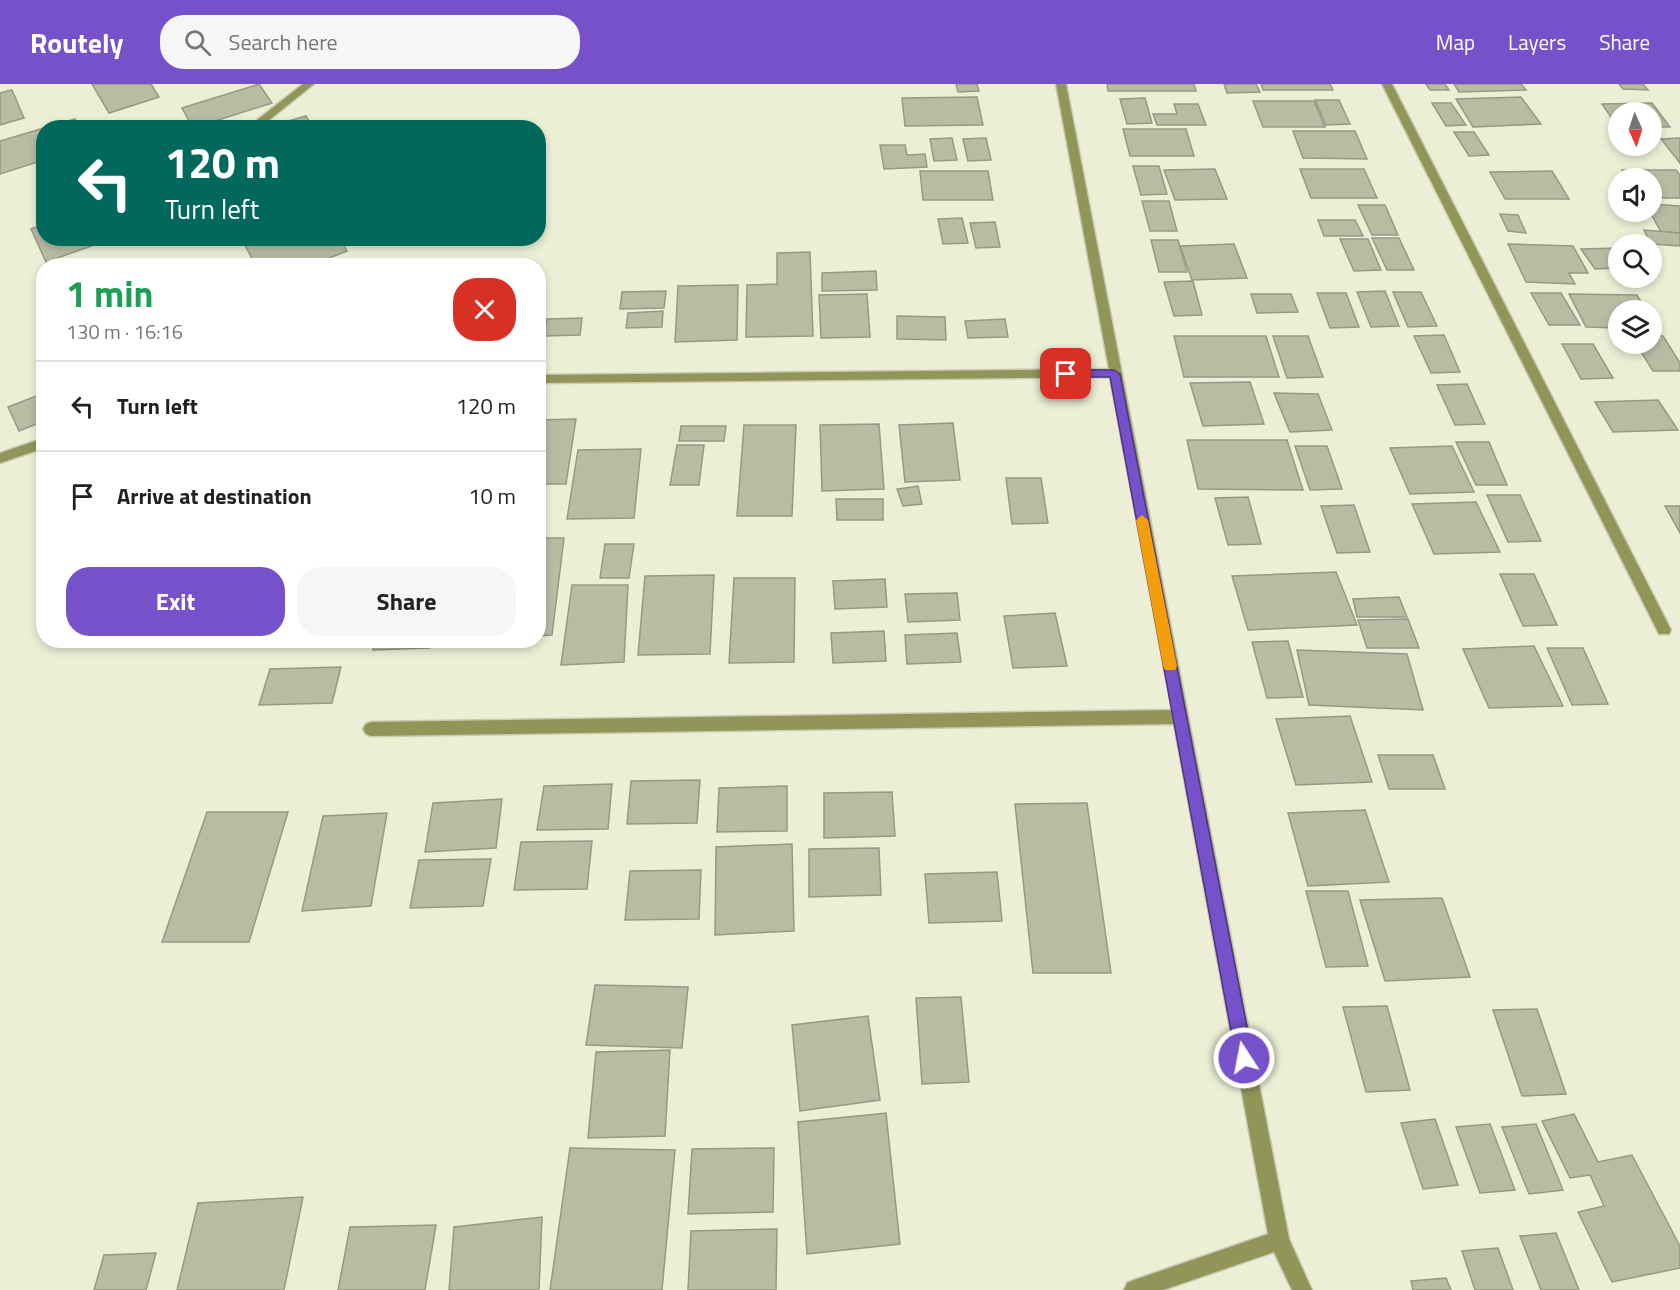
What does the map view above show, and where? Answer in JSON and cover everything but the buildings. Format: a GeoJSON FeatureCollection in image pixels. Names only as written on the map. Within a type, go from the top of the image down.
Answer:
{"type":"FeatureCollection","features":[{"type":"Feature","properties":{"kind":"street"},"geometry":{"type":"LineString","coordinates":[[262,120],[309,84]]}},
{"type":"Feature","properties":{"kind":"street"},"geometry":{"type":"LineString","coordinates":[[1061,84],[1279,1240],[1302,1290]]}},
{"type":"Feature","properties":{"kind":"street"},"geometry":{"type":"LineString","coordinates":[[1387,84],[1664,630]]}},
{"type":"Feature","properties":{"kind":"street"},"geometry":{"type":"LineString","coordinates":[[546,379],[1114,374]]}},
{"type":"Feature","properties":{"kind":"street"},"geometry":{"type":"LineString","coordinates":[[0,458],[36,446]]}},
{"type":"Feature","properties":{"kind":"street"},"geometry":{"type":"LineString","coordinates":[[371,729],[1180,717]]}},
{"type":"Feature","properties":{"kind":"street"},"geometry":{"type":"LineString","coordinates":[[1134,1290],[1279,1240]]}},
{"type":"Feature","properties":{"kind":"slow traffic"},"geometry":{"type":"LineString","coordinates":[[1142,520],[1170,666]]}},
{"type":"Feature","properties":{"kind":"route"},"geometry":{"type":"LineString","coordinates":[[1066,374],[1114,374],[1244,1058]]}}]}
